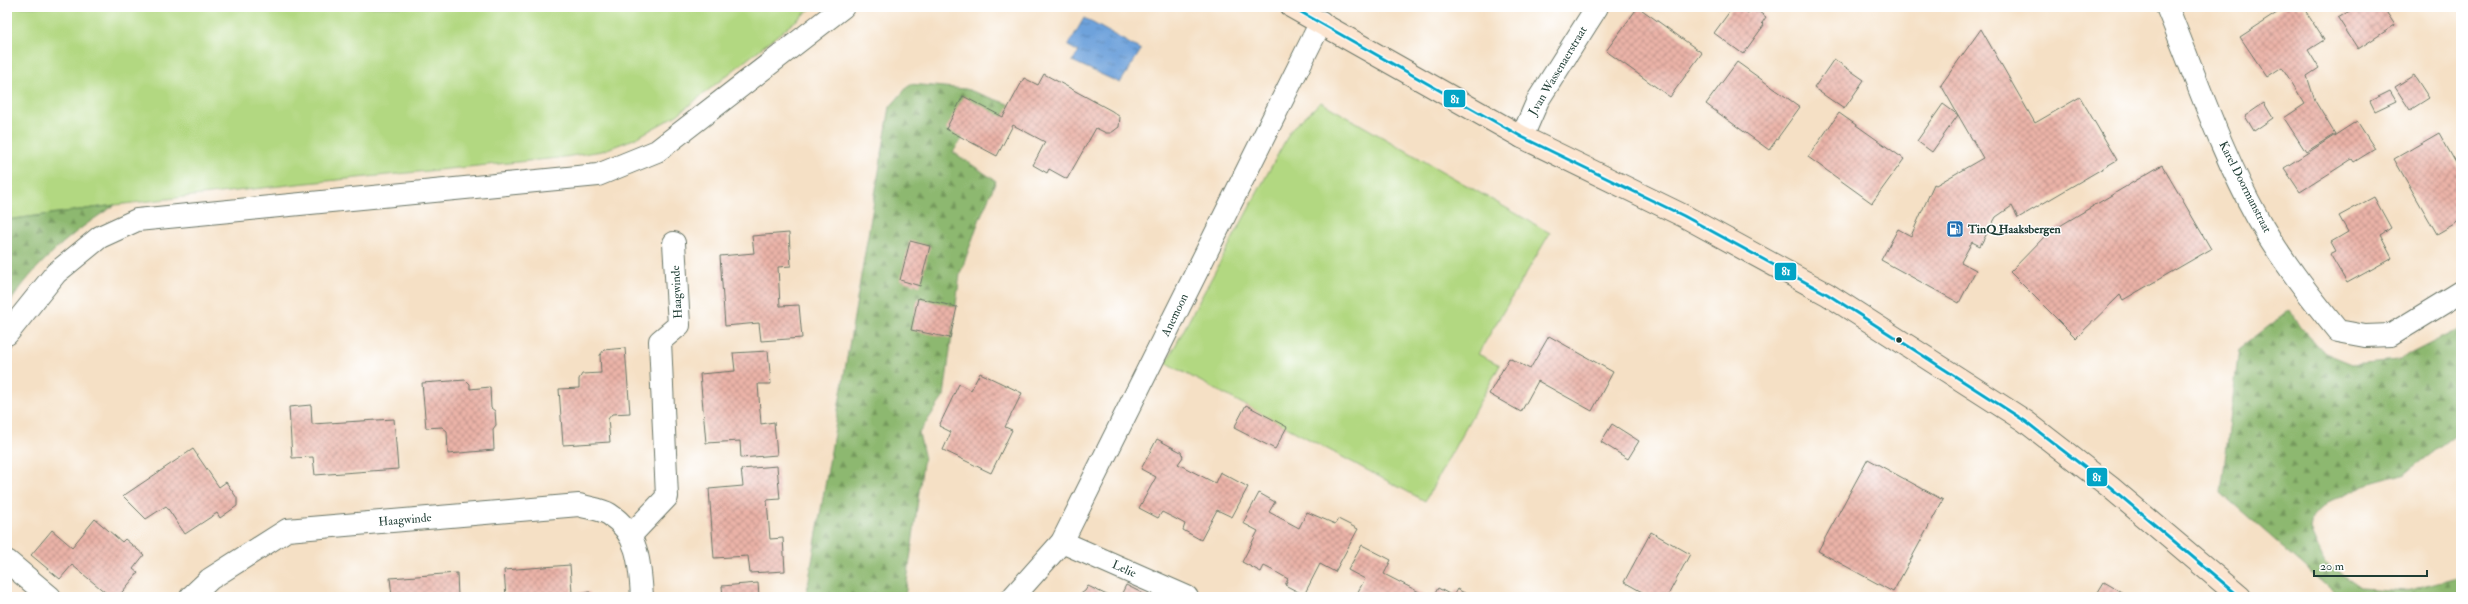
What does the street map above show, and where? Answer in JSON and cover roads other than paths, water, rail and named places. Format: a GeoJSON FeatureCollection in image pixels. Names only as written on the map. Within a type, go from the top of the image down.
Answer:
{"type":"FeatureCollection","features":[{"type":"Feature","properties":{"kind":"main road"},"geometry":{"type":"LineString","coordinates":[[1292,7],[1321,22],[1522,137],[1684,216],[1827,294],[2025,421],[2110,487],[2240,597]]}},
{"type":"Feature","properties":{"kind":"street"},"geometry":{"type":"LineString","coordinates":[[7,334],[56,273],[100,237],[137,220],[598,175],[657,151],[843,7]]}},
{"type":"Feature","properties":{"kind":"street","name":"J.van Wassenaerstraat"},"geometry":{"type":"LineString","coordinates":[[1522,137],[1538,100],[1597,7]]}},
{"type":"Feature","properties":{"kind":"street","name":"Karel Doormanstraat"},"geometry":{"type":"LineString","coordinates":[[2168,7],[2231,165],[2257,217],[2295,278],[2338,331],[2365,336],[2391,335],[2461,292]]}},
{"type":"Feature","properties":{"kind":"street","name":"Anemoon"},"geometry":{"type":"LineString","coordinates":[[1013,597],[1062,542],[1321,22]]}},
{"type":"Feature","properties":{"kind":"street","name":"Haagwinde"},"geometry":{"type":"LineString","coordinates":[[631,535],[667,497],[660,341],[679,325],[674,242]]}},
{"type":"Feature","properties":{"kind":"street","name":"Haagwinde"},"geometry":{"type":"LineString","coordinates":[[191,597],[210,579],[287,530],[579,506],[609,514],[631,535],[640,560],[642,597]]}},
{"type":"Feature","properties":{"kind":"street","name":"Lelie"},"geometry":{"type":"LineString","coordinates":[[1062,542],[1187,597]]}},
{"type":"Feature","properties":{"kind":"street"},"geometry":{"type":"LineString","coordinates":[[7,562],[50,597]]}},
{"type":"Feature","properties":{"kind":"water"},"geometry":{"type":"Polygon","coordinates":[[[1084,18],[1141,50],[1120,83],[1072,61],[1079,52],[1068,46],[1084,18]]]}},
{"type":"Feature","properties":{"kind":"place","name":"TinQ Haaksbergen"},"geometry":{"type":"Point","coordinates":[1955,229]}}]}
